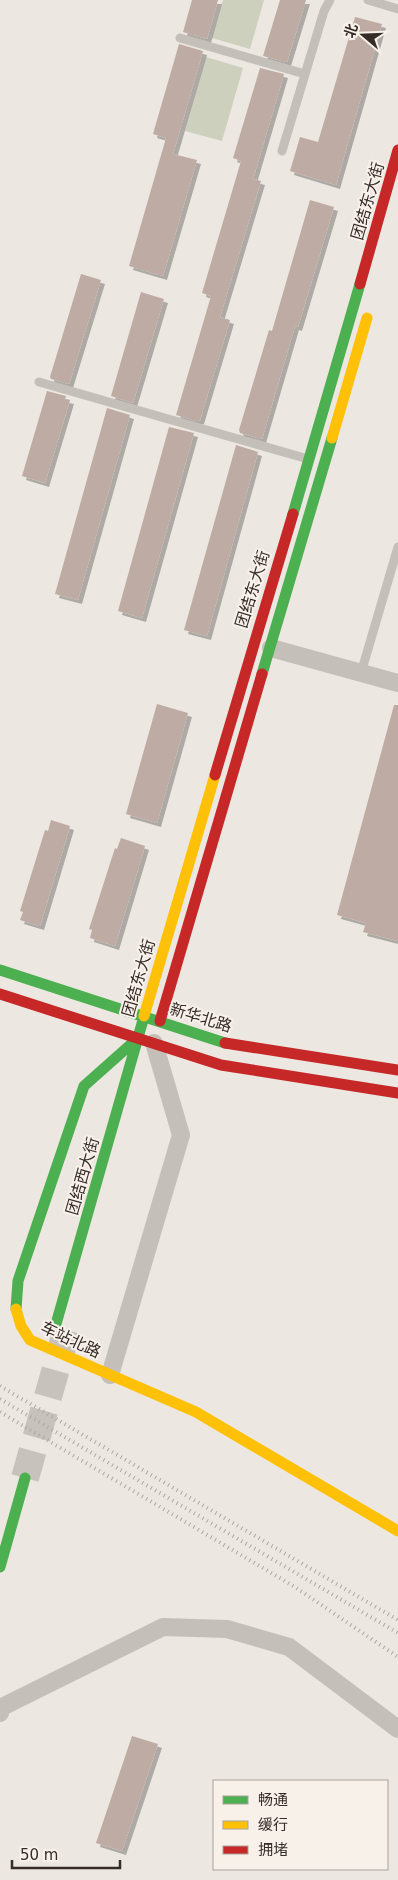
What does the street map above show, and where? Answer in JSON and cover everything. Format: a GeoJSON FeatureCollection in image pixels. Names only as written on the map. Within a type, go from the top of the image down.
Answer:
{"type":"FeatureCollection","features":[{"type":"Feature","properties":{"kind":"main road","name":"团结东大街"},"geometry":{"type":"LineString","coordinates":[[146,1040],[144,1016],[398,150]]}},
{"type":"Feature","properties":{"kind":"main road","name":"团结东大街"},"geometry":{"type":"LineString","coordinates":[[146,1040],[160,1021],[369,311]]}},
{"type":"Feature","properties":{"kind":"main road","name":"新华北路"},"geometry":{"type":"LineString","coordinates":[[0,970],[226,1042],[398,1070]]}},
{"type":"Feature","properties":{"kind":"main road"},"geometry":{"type":"LineString","coordinates":[[0,994],[221,1065],[398,1093]]}},
{"type":"Feature","properties":{"kind":"main road"},"geometry":{"type":"LineString","coordinates":[[146,1040],[148,1062]]}},
{"type":"Feature","properties":{"kind":"main road","name":"车站北路"},"geometry":{"type":"LineString","coordinates":[[146,1040],[84,1086],[18,1281],[15,1297],[18,1322],[30,1340],[196,1412],[398,1531]]}},
{"type":"Feature","properties":{"kind":"main road","name":"团结西大街"},"geometry":{"type":"LineString","coordinates":[[56,1324],[146,1040]]}},
{"type":"Feature","properties":{"kind":"main road"},"geometry":{"type":"LineString","coordinates":[[6,1315],[18,1322]]}},
{"type":"Feature","properties":{"kind":"main road"},"geometry":{"type":"LineString","coordinates":[[0,1567],[25,1478]]}},
{"type":"Feature","properties":{"kind":"street"},"geometry":{"type":"LineString","coordinates":[[271,648],[398,683]]}},
{"type":"Feature","properties":{"kind":"street"},"geometry":{"type":"LineString","coordinates":[[110,1375],[180,1135],[146,1040]]}},
{"type":"Feature","properties":{"kind":"street"},"geometry":{"type":"LineString","coordinates":[[0,1713],[2,1707],[163,1626],[227,1629],[289,1647],[398,1729]]}},
{"type":"Feature","properties":{"kind":"lane"},"geometry":{"type":"LineString","coordinates":[[282,151],[324,10],[330,0]]}},
{"type":"Feature","properties":{"kind":"lane"},"geometry":{"type":"LineString","coordinates":[[368,0],[398,9]]}},
{"type":"Feature","properties":{"kind":"lane"},"geometry":{"type":"LineString","coordinates":[[180,38],[305,74]]}},
{"type":"Feature","properties":{"kind":"lane"},"geometry":{"type":"LineString","coordinates":[[39,382],[308,459]]}},
{"type":"Feature","properties":{"kind":"lane"},"geometry":{"type":"LineString","coordinates":[[361,673],[398,547]]}},
{"type":"Feature","properties":{"kind":"green space"},"geometry":{"type":"Polygon","coordinates":[[[223,0],[264,0],[250,49],[212,38],[223,0]]]}},
{"type":"Feature","properties":{"kind":"green space"},"geometry":{"type":"Polygon","coordinates":[[[206,57],[243,68],[222,141],[185,131],[206,57]]]}},
{"type":"Feature","properties":{"kind":"building"},"geometry":{"type":"Polygon","coordinates":[[[192,0],[218,0],[207,39],[183,32],[192,0]]]}},
{"type":"Feature","properties":{"kind":"building"},"geometry":{"type":"Polygon","coordinates":[[[280,0],[306,0],[287,62],[263,56],[280,0]]]}},
{"type":"Feature","properties":{"kind":"building"},"geometry":{"type":"Polygon","coordinates":[[[355,17],[382,24],[336,185],[290,171],[300,137],[318,142],[355,17]]]}},
{"type":"Feature","properties":{"kind":"building"},"geometry":{"type":"Polygon","coordinates":[[[179,44],[203,51],[173,154],[197,160],[163,276],[129,266],[166,138],[153,134],[179,44]]]}},
{"type":"Feature","properties":{"kind":"building"},"geometry":{"type":"Polygon","coordinates":[[[260,68],[284,74],[253,179],[261,181],[220,317],[230,320],[200,420],[197,421],[176,415],[211,296],[202,293],[241,161],[233,158],[260,68]]]}},
{"type":"Feature","properties":{"kind":"building"},"geometry":{"type":"Polygon","coordinates":[[[310,200],[334,207],[298,327],[295,326],[262,439],[240,433],[239,430],[269,330],[272,331],[310,200]]]}},
{"type":"Feature","properties":{"kind":"building"},"geometry":{"type":"Polygon","coordinates":[[[81,274],[101,280],[69,384],[51,379],[50,377],[81,274]]]}},
{"type":"Feature","properties":{"kind":"building"},"geometry":{"type":"Polygon","coordinates":[[[141,292],[164,299],[133,403],[111,396],[141,292]]]}},
{"type":"Feature","properties":{"kind":"building"},"geometry":{"type":"Polygon","coordinates":[[[47,391],[66,396],[65,399],[70,400],[45,483],[22,476],[47,391]]]}},
{"type":"Feature","properties":{"kind":"building"},"geometry":{"type":"Polygon","coordinates":[[[107,408],[130,415],[78,600],[55,594],[107,408]]]}},
{"type":"Feature","properties":{"kind":"building"},"geometry":{"type":"Polygon","coordinates":[[[169,427],[194,433],[142,618],[118,611],[169,427]]]}},
{"type":"Feature","properties":{"kind":"building"},"geometry":{"type":"Polygon","coordinates":[[[236,445],[258,452],[207,636],[184,630],[236,445]]]}},
{"type":"Feature","properties":{"kind":"building"},"geometry":{"type":"Polygon","coordinates":[[[157,704],[188,713],[157,823],[126,814],[157,704]]]}},
{"type":"Feature","properties":{"kind":"building"},"geometry":{"type":"Polygon","coordinates":[[[394,705],[398,705],[398,941],[363,932],[366,923],[337,915],[394,705]]]}},
{"type":"Feature","properties":{"kind":"building"},"geometry":{"type":"Polygon","coordinates":[[[51,820],[70,826],[40,926],[20,920],[23,912],[20,911],[45,830],[48,831],[51,820]]]}},
{"type":"Feature","properties":{"kind":"building"},"geometry":{"type":"Polygon","coordinates":[[[121,838],[145,846],[115,946],[90,938],[92,930],[89,929],[115,848],[117,849],[121,838]]]}},
{"type":"Feature","properties":{"kind":"building"},"geometry":{"type":"Polygon","coordinates":[[[132,1736],[158,1744],[122,1851],[96,1843],[132,1736]]]}},
{"type":"Feature","properties":{"kind":"tunnel"},"geometry":{"type":"LineString","coordinates":[[25,1478],[68,1326]]}},
{"type":"Feature","properties":{"kind":"railway"},"geometry":{"type":"LineString","coordinates":[[0,1386],[398,1620]]}},
{"type":"Feature","properties":{"kind":"railway"},"geometry":{"type":"LineString","coordinates":[[0,1399],[398,1633]]}},
{"type":"Feature","properties":{"kind":"railway"},"geometry":{"type":"LineString","coordinates":[[0,1412],[295,1587],[398,1657]]}},
{"type":"Feature","properties":{"kind":"traffic: fast"},"geometry":{"type":"LineString","coordinates":[[293,514],[360,284]]}},
{"type":"Feature","properties":{"kind":"traffic: fast"},"geometry":{"type":"LineString","coordinates":[[262,674],[332,438]]}},
{"type":"Feature","properties":{"kind":"traffic: fast"},"geometry":{"type":"LineString","coordinates":[[0,970],[225,1043]]}},
{"type":"Feature","properties":{"kind":"traffic: fast"},"geometry":{"type":"LineString","coordinates":[[56,1324],[143,1020]]}},
{"type":"Feature","properties":{"kind":"traffic: fast"},"geometry":{"type":"LineString","coordinates":[[16,1309],[18,1281],[84,1086],[138,1038]]}},
{"type":"Feature","properties":{"kind":"traffic: fast"},"geometry":{"type":"LineString","coordinates":[[0,1567],[25,1478]]}},
{"type":"Feature","properties":{"kind":"traffic: slow"},"geometry":{"type":"LineString","coordinates":[[332,438],[367,318]]}},
{"type":"Feature","properties":{"kind":"traffic: slow"},"geometry":{"type":"LineString","coordinates":[[144,1016],[215,775]]}},
{"type":"Feature","properties":{"kind":"traffic: slow"},"geometry":{"type":"LineString","coordinates":[[16,1309],[21,1326],[30,1340],[196,1412],[398,1531]]}},
{"type":"Feature","properties":{"kind":"traffic: jam"},"geometry":{"type":"LineString","coordinates":[[360,284],[398,150]]}},
{"type":"Feature","properties":{"kind":"traffic: jam"},"geometry":{"type":"LineString","coordinates":[[215,775],[293,514]]}},
{"type":"Feature","properties":{"kind":"traffic: jam"},"geometry":{"type":"LineString","coordinates":[[160,1021],[262,674]]}},
{"type":"Feature","properties":{"kind":"traffic: jam"},"geometry":{"type":"LineString","coordinates":[[0,994],[221,1065],[398,1093]]}},
{"type":"Feature","properties":{"kind":"traffic: jam"},"geometry":{"type":"LineString","coordinates":[[225,1043],[398,1070]]}}]}
